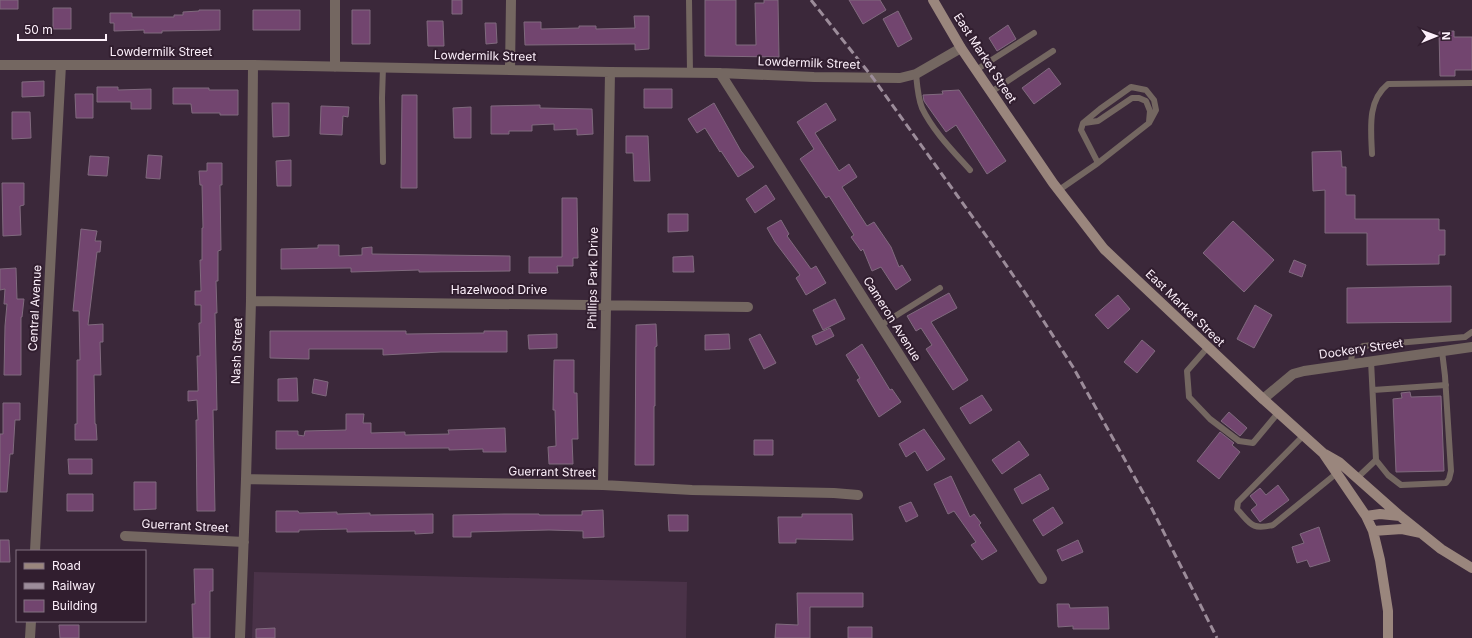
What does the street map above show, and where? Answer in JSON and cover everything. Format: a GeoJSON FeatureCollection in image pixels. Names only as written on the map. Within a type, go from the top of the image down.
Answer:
{"type":"FeatureCollection","features":[{"type":"Feature","properties":{"kind":"main road","name":"East Market Street"},"geometry":{"type":"LineString","coordinates":[[932,0],[961,48],[991,92],[1059,190],[1104,249],[1278,413],[1323,453],[1366,516],[1373,530],[1380,560],[1388,611],[1388,638]]}},
{"type":"Feature","properties":{"kind":"main road"},"geometry":{"type":"LineString","coordinates":[[1323,453],[1339,462],[1400,516],[1441,549],[1472,568]]}},
{"type":"Feature","properties":{"kind":"main road"},"geometry":{"type":"LineString","coordinates":[[1366,516],[1380,514],[1400,516]]}},
{"type":"Feature","properties":{"kind":"main road"},"geometry":{"type":"LineString","coordinates":[[1373,530],[1402,529],[1421,533]]}},
{"type":"Feature","properties":{"kind":"street"},"geometry":{"type":"LineString","coordinates":[[335,0],[335,67]]}},
{"type":"Feature","properties":{"kind":"street"},"geometry":{"type":"LineString","coordinates":[[510,70],[511,0]]}},
{"type":"Feature","properties":{"kind":"street","name":"Lowdermilk Street"},"geometry":{"type":"LineString","coordinates":[[0,65],[253,65],[610,72],[690,72],[814,77],[900,78],[916,74],[961,48]]}},
{"type":"Feature","properties":{"kind":"street","name":"Central Avenue"},"geometry":{"type":"LineString","coordinates":[[35,550],[61,65]]}},
{"type":"Feature","properties":{"kind":"street","name":"Nash Street"},"geometry":{"type":"LineString","coordinates":[[240,638],[251,301],[253,65]]}},
{"type":"Feature","properties":{"kind":"street","name":"Phillips Park Drive"},"geometry":{"type":"LineString","coordinates":[[603,485],[610,72]]}},
{"type":"Feature","properties":{"kind":"street","name":"Cameron Avenue"},"geometry":{"type":"LineString","coordinates":[[720,73],[1042,579]]}},
{"type":"Feature","properties":{"kind":"street","name":"Hazelwood Drive"},"geometry":{"type":"LineString","coordinates":[[251,301],[606,304],[748,307]]}},
{"type":"Feature","properties":{"kind":"street","name":"Dockery Street"},"geometry":{"type":"LineString","coordinates":[[1263,399],[1293,374],[1304,371],[1351,363],[1472,347]]}},
{"type":"Feature","properties":{"kind":"street","name":"Guerrant Street"},"geometry":{"type":"LineString","coordinates":[[246,479],[603,485],[692,490],[834,493],[858,495]]}},
{"type":"Feature","properties":{"kind":"street","name":"Guerrant Street"},"geometry":{"type":"LineString","coordinates":[[125,536],[244,542]]}},
{"type":"Feature","properties":{"kind":"street"},"geometry":{"type":"LineString","coordinates":[[30,638],[31,622]]}},
{"type":"Feature","properties":{"kind":"lane"},"geometry":{"type":"LineString","coordinates":[[689,0],[690,72]]}},
{"type":"Feature","properties":{"kind":"lane"},"geometry":{"type":"LineString","coordinates":[[976,70],[1034,33]]}},
{"type":"Feature","properties":{"kind":"lane"},"geometry":{"type":"LineString","coordinates":[[991,92],[1053,51]]}},
{"type":"Feature","properties":{"kind":"lane"},"geometry":{"type":"LineString","coordinates":[[383,67],[383,162]]}},
{"type":"Feature","properties":{"kind":"lane"},"geometry":{"type":"LineString","coordinates":[[916,74],[917,89],[922,107],[942,139],[970,170]]}},
{"type":"Feature","properties":{"kind":"lane"},"geometry":{"type":"LineString","coordinates":[[1372,154],[1371,120],[1374,104],[1380,90],[1388,84],[1472,83]]}},
{"type":"Feature","properties":{"kind":"lane"},"geometry":{"type":"LineString","coordinates":[[1059,190],[1098,163],[1149,123],[1156,110],[1154,100],[1146,90],[1131,88],[1100,109],[1083,123],[1082,130],[1098,163]]}},
{"type":"Feature","properties":{"kind":"lane"},"geometry":{"type":"LineString","coordinates":[[1083,123],[1098,121],[1132,98],[1139,98],[1146,101],[1150,111],[1149,123]]}},
{"type":"Feature","properties":{"kind":"lane"},"geometry":{"type":"LineString","coordinates":[[881,326],[940,288]]}},
{"type":"Feature","properties":{"kind":"lane"},"geometry":{"type":"LineString","coordinates":[[1351,363],[1352,353],[1362,346],[1465,337],[1472,332]]}},
{"type":"Feature","properties":{"kind":"lane"},"geometry":{"type":"LineString","coordinates":[[1371,361],[1376,460],[1388,476],[1401,485],[1446,483],[1449,479],[1451,471],[1444,339]]}},
{"type":"Feature","properties":{"kind":"lane"},"geometry":{"type":"LineString","coordinates":[[1208,347],[1187,371],[1189,397],[1210,419],[1239,441],[1253,443],[1278,413]]}},
{"type":"Feature","properties":{"kind":"lane"},"geometry":{"type":"LineString","coordinates":[[1373,390],[1446,385]]}},
{"type":"Feature","properties":{"kind":"lane"},"geometry":{"type":"LineString","coordinates":[[1303,436],[1238,502],[1237,509],[1254,527],[1261,528],[1273,525],[1337,473]]}},
{"type":"Feature","properties":{"kind":"lane"},"geometry":{"type":"LineString","coordinates":[[1357,478],[1376,460]]}},
{"type":"Feature","properties":{"kind":"shaded area"},"geometry":{"type":"Polygon","coordinates":[[[254,572],[687,582],[686,638],[252,638],[254,572]]]}},
{"type":"Feature","properties":{"kind":"building"},"geometry":{"type":"Polygon","coordinates":[[[0,0],[18,0],[18,9],[0,9],[0,0]]]}},
{"type":"Feature","properties":{"kind":"building"},"geometry":{"type":"Polygon","coordinates":[[[452,0],[462,0],[462,14],[452,14],[452,0]]]}},
{"type":"Feature","properties":{"kind":"building"},"geometry":{"type":"Polygon","coordinates":[[[705,0],[736,0],[736,45],[756,45],[755,3],[764,3],[764,0],[778,0],[779,57],[705,56],[705,0]]]}},
{"type":"Feature","properties":{"kind":"building"},"geometry":{"type":"Polygon","coordinates":[[[849,0],[880,0],[886,10],[863,24],[849,0]]]}},
{"type":"Feature","properties":{"kind":"building"},"geometry":{"type":"Polygon","coordinates":[[[53,8],[71,8],[71,29],[53,29],[53,8]]]}},
{"type":"Feature","properties":{"kind":"building"},"geometry":{"type":"Polygon","coordinates":[[[220,10],[220,30],[162,31],[162,33],[144,33],[144,30],[114,31],[114,23],[110,23],[110,13],[132,13],[132,17],[174,17],[174,15],[183,15],[183,12],[220,10]]]}},
{"type":"Feature","properties":{"kind":"building"},"geometry":{"type":"Polygon","coordinates":[[[253,10],[300,10],[300,30],[253,30],[253,10]]]}},
{"type":"Feature","properties":{"kind":"building"},"geometry":{"type":"Polygon","coordinates":[[[352,10],[370,10],[370,44],[352,44],[352,10]]]}},
{"type":"Feature","properties":{"kind":"building"},"geometry":{"type":"Polygon","coordinates":[[[898,11],[912,39],[898,47],[883,19],[898,11]]]}},
{"type":"Feature","properties":{"kind":"building"},"geometry":{"type":"Polygon","coordinates":[[[634,16],[649,16],[649,49],[635,50],[635,44],[525,45],[524,22],[541,22],[541,29],[579,28],[579,26],[596,26],[596,29],[635,28],[634,16]]]}},
{"type":"Feature","properties":{"kind":"building"},"geometry":{"type":"Polygon","coordinates":[[[427,21],[443,21],[444,46],[428,46],[427,21]]]}},
{"type":"Feature","properties":{"kind":"building"},"geometry":{"type":"Polygon","coordinates":[[[485,23],[496,23],[497,43],[486,44],[485,23]]]}},
{"type":"Feature","properties":{"kind":"building"},"geometry":{"type":"Polygon","coordinates":[[[1008,25],[1016,39],[997,51],[989,38],[1008,25]]]}},
{"type":"Feature","properties":{"kind":"building"},"geometry":{"type":"Polygon","coordinates":[[[1454,31],[1454,37],[1472,37],[1472,70],[1455,70],[1455,76],[1440,76],[1439,32],[1454,31]]]}},
{"type":"Feature","properties":{"kind":"building"},"geometry":{"type":"Polygon","coordinates":[[[1049,68],[1061,84],[1034,104],[1022,88],[1049,68]]]}},
{"type":"Feature","properties":{"kind":"building"},"geometry":{"type":"Polygon","coordinates":[[[44,81],[44,96],[22,97],[22,82],[44,81]]]}},
{"type":"Feature","properties":{"kind":"building"},"geometry":{"type":"Polygon","coordinates":[[[97,87],[118,87],[118,90],[151,89],[151,109],[131,109],[131,102],[97,102],[97,87]]]}},
{"type":"Feature","properties":{"kind":"building"},"geometry":{"type":"Polygon","coordinates":[[[173,88],[238,90],[238,115],[220,115],[220,113],[192,113],[191,104],[173,104],[173,88]]]}},
{"type":"Feature","properties":{"kind":"building"},"geometry":{"type":"Polygon","coordinates":[[[644,89],[672,89],[672,108],[644,108],[644,89]]]}},
{"type":"Feature","properties":{"kind":"building"},"geometry":{"type":"Polygon","coordinates":[[[959,90],[1006,161],[987,174],[956,125],[946,132],[924,101],[923,95],[943,94],[942,91],[959,90]]]}},
{"type":"Feature","properties":{"kind":"building"},"geometry":{"type":"Polygon","coordinates":[[[75,94],[93,94],[93,118],[76,118],[75,94]]]}},
{"type":"Feature","properties":{"kind":"building"},"geometry":{"type":"Polygon","coordinates":[[[402,95],[417,95],[417,188],[401,188],[402,95]]]}},
{"type":"Feature","properties":{"kind":"building"},"geometry":{"type":"Polygon","coordinates":[[[272,103],[289,103],[289,136],[273,137],[272,103]]]}},
{"type":"Feature","properties":{"kind":"building"},"geometry":{"type":"Polygon","coordinates":[[[714,103],[741,151],[754,167],[738,177],[705,128],[697,133],[688,119],[714,103]]]}},
{"type":"Feature","properties":{"kind":"building"},"geometry":{"type":"Polygon","coordinates":[[[826,103],[836,120],[815,133],[839,171],[849,164],[857,177],[842,187],[867,226],[874,222],[891,247],[899,267],[902,265],[911,280],[896,290],[881,267],[872,271],[863,249],[861,251],[851,237],[854,235],[829,196],[826,198],[800,159],[814,149],[797,122],[826,103]]]}},
{"type":"Feature","properties":{"kind":"building"},"geometry":{"type":"Polygon","coordinates":[[[540,105],[540,108],[592,109],[593,134],[577,135],[577,129],[554,130],[554,124],[532,125],[532,131],[509,131],[509,134],[491,134],[491,106],[540,105]]]}},
{"type":"Feature","properties":{"kind":"building"},"geometry":{"type":"Polygon","coordinates":[[[321,106],[349,107],[348,117],[343,116],[342,135],[320,134],[321,106]]]}},
{"type":"Feature","properties":{"kind":"building"},"geometry":{"type":"Polygon","coordinates":[[[471,107],[471,138],[454,138],[453,108],[471,107]]]}},
{"type":"Feature","properties":{"kind":"building"},"geometry":{"type":"Polygon","coordinates":[[[12,112],[30,112],[31,138],[12,139],[12,112]]]}},
{"type":"Feature","properties":{"kind":"building"},"geometry":{"type":"Polygon","coordinates":[[[626,136],[648,136],[650,181],[634,181],[633,153],[626,153],[626,136]]]}},
{"type":"Feature","properties":{"kind":"building"},"geometry":{"type":"Polygon","coordinates":[[[1341,151],[1342,167],[1346,167],[1346,195],[1355,195],[1355,219],[1439,219],[1439,230],[1445,230],[1445,255],[1439,255],[1439,264],[1367,265],[1367,233],[1325,233],[1325,190],[1313,191],[1312,152],[1341,151]]]}},
{"type":"Feature","properties":{"kind":"building"},"geometry":{"type":"Polygon","coordinates":[[[148,155],[162,156],[160,179],[146,178],[148,155]]]}},
{"type":"Feature","properties":{"kind":"building"},"geometry":{"type":"Polygon","coordinates":[[[90,156],[109,157],[107,176],[88,175],[90,156]]]}},
{"type":"Feature","properties":{"kind":"building"},"geometry":{"type":"Polygon","coordinates":[[[291,160],[291,186],[277,186],[276,161],[291,160]]]}},
{"type":"Feature","properties":{"kind":"building"},"geometry":{"type":"Polygon","coordinates":[[[207,163],[222,163],[222,185],[220,185],[221,250],[218,251],[218,281],[216,281],[217,313],[215,313],[217,410],[213,410],[215,511],[197,511],[197,400],[188,401],[188,391],[198,391],[197,356],[200,356],[199,323],[201,323],[201,305],[195,305],[195,291],[201,291],[200,260],[202,260],[203,228],[202,185],[200,185],[199,171],[207,171],[207,163]]]}},
{"type":"Feature","properties":{"kind":"building"},"geometry":{"type":"Polygon","coordinates":[[[2,183],[24,183],[24,205],[20,206],[21,235],[3,236],[2,183]]]}},
{"type":"Feature","properties":{"kind":"building"},"geometry":{"type":"Polygon","coordinates":[[[766,185],[775,199],[755,213],[746,199],[766,185]]]}},
{"type":"Feature","properties":{"kind":"building"},"geometry":{"type":"Polygon","coordinates":[[[562,198],[577,198],[578,258],[573,258],[573,266],[557,266],[558,273],[529,273],[529,257],[562,257],[562,198]]]}},
{"type":"Feature","properties":{"kind":"building"},"geometry":{"type":"Polygon","coordinates":[[[668,214],[688,214],[688,231],[668,232],[668,214]]]}},
{"type":"Feature","properties":{"kind":"building"},"geometry":{"type":"Polygon","coordinates":[[[781,220],[789,234],[787,236],[811,269],[816,266],[826,283],[806,295],[796,278],[800,275],[775,242],[767,228],[781,220]]]}},
{"type":"Feature","properties":{"kind":"building"},"geometry":{"type":"Polygon","coordinates":[[[1233,221],[1274,260],[1244,292],[1203,253],[1233,221]]]}},
{"type":"Feature","properties":{"kind":"building"},"geometry":{"type":"Polygon","coordinates":[[[81,229],[97,231],[95,241],[101,241],[100,252],[97,252],[88,325],[103,324],[103,342],[100,342],[101,375],[94,375],[95,424],[97,440],[75,440],[75,424],[77,424],[77,360],[80,360],[79,311],[73,311],[81,229]]]}},
{"type":"Feature","properties":{"kind":"building"},"geometry":{"type":"Polygon","coordinates":[[[318,245],[339,245],[339,256],[362,255],[362,248],[372,247],[372,254],[510,256],[510,271],[419,272],[419,270],[351,272],[351,268],[281,269],[281,249],[318,248],[318,245]]]}},
{"type":"Feature","properties":{"kind":"building"},"geometry":{"type":"Polygon","coordinates":[[[693,256],[694,272],[673,272],[673,257],[693,256]]]}},
{"type":"Feature","properties":{"kind":"building"},"geometry":{"type":"Polygon","coordinates":[[[1294,260],[1306,265],[1302,277],[1289,272],[1294,260]]]}},
{"type":"Feature","properties":{"kind":"building"},"geometry":{"type":"Polygon","coordinates":[[[16,268],[17,299],[24,299],[21,317],[21,375],[4,375],[7,304],[4,304],[5,289],[0,290],[0,269],[16,268]]]}},
{"type":"Feature","properties":{"kind":"building"},"geometry":{"type":"Polygon","coordinates":[[[1451,286],[1451,322],[1347,323],[1347,288],[1451,286]]]}},
{"type":"Feature","properties":{"kind":"building"},"geometry":{"type":"Polygon","coordinates":[[[949,293],[957,308],[931,322],[968,380],[953,390],[926,349],[932,345],[921,328],[916,331],[907,316],[949,293]]]}},
{"type":"Feature","properties":{"kind":"building"},"geometry":{"type":"Polygon","coordinates":[[[1118,295],[1130,309],[1108,329],[1095,315],[1118,295]]]}},
{"type":"Feature","properties":{"kind":"building"},"geometry":{"type":"Polygon","coordinates":[[[835,299],[845,319],[823,330],[813,310],[835,299]]]}},
{"type":"Feature","properties":{"kind":"building"},"geometry":{"type":"Polygon","coordinates":[[[1255,305],[1272,315],[1254,348],[1237,339],[1255,305]]]}},
{"type":"Feature","properties":{"kind":"building"},"geometry":{"type":"Polygon","coordinates":[[[656,324],[657,346],[655,347],[654,465],[635,465],[636,325],[656,324]]]}},
{"type":"Feature","properties":{"kind":"building"},"geometry":{"type":"Polygon","coordinates":[[[830,328],[834,336],[816,345],[812,336],[830,328]]]}},
{"type":"Feature","properties":{"kind":"building"},"geometry":{"type":"Polygon","coordinates":[[[270,331],[406,331],[406,334],[484,333],[484,331],[507,331],[507,352],[441,352],[383,355],[383,349],[309,349],[309,359],[270,358],[270,331]]]}},
{"type":"Feature","properties":{"kind":"building"},"geometry":{"type":"Polygon","coordinates":[[[557,334],[557,348],[529,349],[528,335],[557,334]]]}},
{"type":"Feature","properties":{"kind":"building"},"geometry":{"type":"Polygon","coordinates":[[[729,334],[730,349],[705,350],[705,335],[729,334]]]}},
{"type":"Feature","properties":{"kind":"building"},"geometry":{"type":"Polygon","coordinates":[[[760,334],[776,363],[764,369],[749,339],[760,334]]]}},
{"type":"Feature","properties":{"kind":"building"},"geometry":{"type":"Polygon","coordinates":[[[1142,340],[1155,351],[1137,373],[1124,362],[1142,340]]]}},
{"type":"Feature","properties":{"kind":"building"},"geometry":{"type":"Polygon","coordinates":[[[862,344],[890,390],[892,389],[901,402],[879,417],[857,380],[860,378],[846,355],[862,344]]]}},
{"type":"Feature","properties":{"kind":"building"},"geometry":{"type":"Polygon","coordinates":[[[554,360],[574,360],[574,393],[577,393],[578,439],[572,439],[573,464],[549,464],[548,447],[556,446],[555,410],[553,410],[554,360]]]}},
{"type":"Feature","properties":{"kind":"building"},"geometry":{"type":"Polygon","coordinates":[[[297,378],[298,401],[278,401],[278,379],[297,378]]]}},
{"type":"Feature","properties":{"kind":"building"},"geometry":{"type":"Polygon","coordinates":[[[314,379],[328,382],[326,396],[312,393],[314,379]]]}},
{"type":"Feature","properties":{"kind":"building"},"geometry":{"type":"Polygon","coordinates":[[[1410,392],[1411,397],[1441,396],[1444,471],[1396,472],[1393,399],[1402,398],[1401,393],[1410,392]]]}},
{"type":"Feature","properties":{"kind":"building"},"geometry":{"type":"Polygon","coordinates":[[[982,395],[992,410],[970,424],[960,408],[982,395]]]}},
{"type":"Feature","properties":{"kind":"building"},"geometry":{"type":"Polygon","coordinates":[[[3,403],[20,403],[20,420],[15,420],[13,454],[10,454],[7,492],[0,492],[0,434],[3,434],[3,403]]]}},
{"type":"Feature","properties":{"kind":"building"},"geometry":{"type":"Polygon","coordinates":[[[1229,412],[1247,428],[1240,436],[1221,421],[1229,412]]]}},
{"type":"Feature","properties":{"kind":"building"},"geometry":{"type":"Polygon","coordinates":[[[346,414],[364,414],[363,423],[371,423],[371,433],[405,432],[405,435],[449,434],[448,430],[505,428],[506,452],[483,452],[483,449],[449,450],[449,448],[276,449],[276,431],[298,431],[298,435],[304,436],[305,431],[346,430],[346,414]]]}},
{"type":"Feature","properties":{"kind":"building"},"geometry":{"type":"Polygon","coordinates":[[[924,429],[945,459],[927,471],[915,451],[906,457],[899,444],[924,429]]]}},
{"type":"Feature","properties":{"kind":"building"},"geometry":{"type":"Polygon","coordinates":[[[1220,432],[1234,443],[1232,445],[1240,452],[1219,479],[1197,461],[1220,432]]]}},
{"type":"Feature","properties":{"kind":"building"},"geometry":{"type":"Polygon","coordinates":[[[754,440],[773,440],[773,455],[754,455],[754,440]]]}},
{"type":"Feature","properties":{"kind":"building"},"geometry":{"type":"Polygon","coordinates":[[[1019,441],[1029,455],[1002,474],[992,460],[1019,441]]]}},
{"type":"Feature","properties":{"kind":"building"},"geometry":{"type":"Polygon","coordinates":[[[68,459],[92,459],[92,474],[69,474],[68,459]]]}},
{"type":"Feature","properties":{"kind":"building"},"geometry":{"type":"Polygon","coordinates":[[[1040,474],[1049,489],[1022,504],[1014,489],[1040,474]]]}},
{"type":"Feature","properties":{"kind":"building"},"geometry":{"type":"Polygon","coordinates":[[[951,476],[970,517],[974,514],[981,523],[979,525],[997,551],[982,560],[971,545],[976,542],[954,511],[948,514],[934,484],[951,476]]]}},
{"type":"Feature","properties":{"kind":"building"},"geometry":{"type":"Polygon","coordinates":[[[134,482],[156,482],[156,509],[134,510],[134,482]]]}},
{"type":"Feature","properties":{"kind":"building"},"geometry":{"type":"Polygon","coordinates":[[[1278,485],[1289,500],[1260,522],[1251,510],[1257,505],[1250,496],[1260,488],[1266,495],[1278,485]]]}},
{"type":"Feature","properties":{"kind":"building"},"geometry":{"type":"Polygon","coordinates":[[[67,494],[93,494],[93,511],[67,511],[67,494]]]}},
{"type":"Feature","properties":{"kind":"building"},"geometry":{"type":"Polygon","coordinates":[[[911,502],[918,516],[906,522],[899,507],[911,502]]]}},
{"type":"Feature","properties":{"kind":"building"},"geometry":{"type":"Polygon","coordinates":[[[1053,507],[1063,523],[1043,536],[1033,520],[1053,507]]]}},
{"type":"Feature","properties":{"kind":"building"},"geometry":{"type":"Polygon","coordinates":[[[603,510],[604,537],[583,538],[583,531],[549,530],[471,532],[471,537],[453,537],[453,515],[582,515],[582,511],[603,510]]]}},
{"type":"Feature","properties":{"kind":"building"},"geometry":{"type":"Polygon","coordinates":[[[276,511],[298,511],[299,513],[337,512],[337,514],[370,513],[370,515],[433,514],[433,533],[415,534],[415,531],[347,532],[347,529],[276,532],[276,511]]]}},
{"type":"Feature","properties":{"kind":"building"},"geometry":{"type":"Polygon","coordinates":[[[802,514],[852,514],[853,540],[796,539],[796,543],[779,543],[778,517],[802,517],[802,514]]]}},
{"type":"Feature","properties":{"kind":"building"},"geometry":{"type":"Polygon","coordinates":[[[668,515],[688,515],[688,531],[669,531],[668,515]]]}},
{"type":"Feature","properties":{"kind":"building"},"geometry":{"type":"Polygon","coordinates":[[[1319,527],[1330,561],[1310,567],[1307,560],[1297,563],[1292,547],[1304,543],[1300,534],[1319,527]]]}},
{"type":"Feature","properties":{"kind":"building"},"geometry":{"type":"Polygon","coordinates":[[[0,540],[9,540],[10,562],[0,562],[0,540]]]}},
{"type":"Feature","properties":{"kind":"building"},"geometry":{"type":"Polygon","coordinates":[[[1078,540],[1083,552],[1062,561],[1057,550],[1078,540]]]}},
{"type":"Feature","properties":{"kind":"building"},"geometry":{"type":"Polygon","coordinates":[[[194,569],[213,569],[213,591],[210,591],[210,638],[193,638],[192,604],[195,604],[194,569]]]}},
{"type":"Feature","properties":{"kind":"building"},"geometry":{"type":"Polygon","coordinates":[[[797,593],[863,593],[863,607],[810,607],[810,638],[775,638],[776,624],[798,625],[797,593]]]}},
{"type":"Feature","properties":{"kind":"building"},"geometry":{"type":"Polygon","coordinates":[[[1057,604],[1069,604],[1070,608],[1108,607],[1109,629],[1073,629],[1073,626],[1058,627],[1057,604]]]}},
{"type":"Feature","properties":{"kind":"building"},"geometry":{"type":"Polygon","coordinates":[[[59,625],[79,625],[79,638],[60,638],[59,625]]]}},
{"type":"Feature","properties":{"kind":"building"},"geometry":{"type":"Polygon","coordinates":[[[848,627],[872,627],[872,638],[848,638],[848,627]]]}},
{"type":"Feature","properties":{"kind":"building"},"geometry":{"type":"Polygon","coordinates":[[[275,628],[275,638],[256,638],[256,629],[275,628]]]}},
{"type":"Feature","properties":{"kind":"railway"},"geometry":{"type":"LineString","coordinates":[[811,0],[873,78],[987,237],[1073,367],[1149,503],[1217,638]]}}]}
